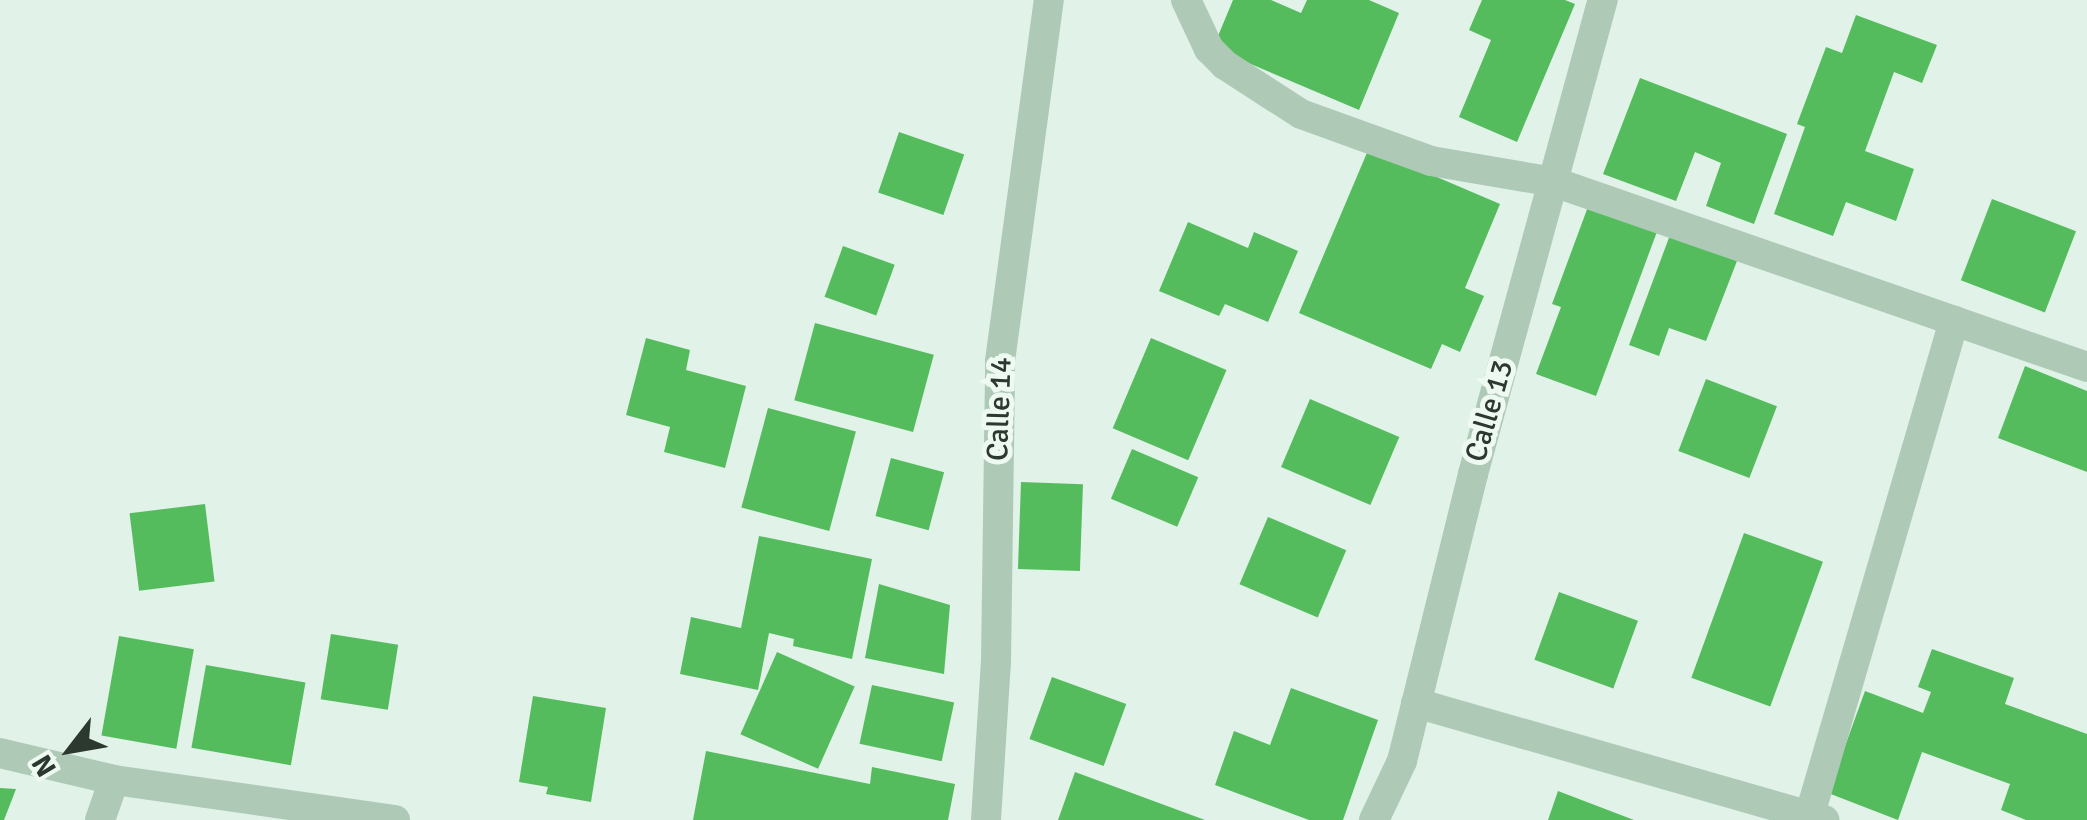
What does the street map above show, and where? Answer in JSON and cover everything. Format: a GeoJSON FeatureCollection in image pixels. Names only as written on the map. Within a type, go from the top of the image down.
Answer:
{"type":"FeatureCollection","features":[{"type":"Feature","properties":{"kind":"street"},"geometry":{"type":"LineString","coordinates":[[1186,0],[1209,49],[1225,65],[1302,114],[1431,161],[1554,182],[2087,367]]}},
{"type":"Feature","properties":{"kind":"street","name":"Calle 13"},"geometry":{"type":"LineString","coordinates":[[1374,820],[1402,760],[1473,474],[1603,0]]}},
{"type":"Feature","properties":{"kind":"street","name":"Calle 14"},"geometry":{"type":"LineString","coordinates":[[986,820],[996,662],[1000,361],[1052,6]]}},
{"type":"Feature","properties":{"kind":"street"},"geometry":{"type":"LineString","coordinates":[[1416,703],[1818,817],[1954,321]]}},
{"type":"Feature","properties":{"kind":"street"},"geometry":{"type":"LineString","coordinates":[[0,753],[275,812],[395,820]]}},
{"type":"Feature","properties":{"kind":"street"},"geometry":{"type":"LineString","coordinates":[[100,820],[114,780]]}},
{"type":"Feature","properties":{"kind":"building"},"geometry":{"type":"Polygon","coordinates":[[[1233,0],[1271,0],[1301,13],[1307,0],[1369,0],[1399,13],[1359,110],[1213,48],[1233,0]]]}},
{"type":"Feature","properties":{"kind":"building"},"geometry":{"type":"Polygon","coordinates":[[[1482,0],[1565,0],[1575,4],[1517,142],[1459,117],[1491,40],[1469,30],[1482,0]]]}},
{"type":"Feature","properties":{"kind":"building"},"geometry":{"type":"Polygon","coordinates":[[[1856,15],[1937,45],[1922,83],[1894,72],[1865,151],[1914,169],[1896,221],[1846,202],[1833,236],[1774,214],[1805,127],[1797,124],[1826,47],[1842,53],[1856,15]]]}},
{"type":"Feature","properties":{"kind":"building"},"geometry":{"type":"Polygon","coordinates":[[[1640,78],[1787,134],[1754,224],[1706,206],[1721,163],[1695,152],[1676,201],[1603,174],[1640,78]]]}},
{"type":"Feature","properties":{"kind":"building"},"geometry":{"type":"Polygon","coordinates":[[[899,132],[964,154],[943,215],[878,193],[899,132]]]}},
{"type":"Feature","properties":{"kind":"building"},"geometry":{"type":"Polygon","coordinates":[[[1369,148],[1500,204],[1465,288],[1484,296],[1460,352],[1442,344],[1431,369],[1299,313],[1369,148]]]}},
{"type":"Feature","properties":{"kind":"building"},"geometry":{"type":"Polygon","coordinates":[[[1992,199],[2076,231],[2045,312],[1961,280],[1992,199]]]}},
{"type":"Feature","properties":{"kind":"building"},"geometry":{"type":"Polygon","coordinates":[[[1589,204],[1658,229],[1596,396],[1536,374],[1561,307],[1552,304],[1589,204]]]}},
{"type":"Feature","properties":{"kind":"building"},"geometry":{"type":"Polygon","coordinates":[[[1188,222],[1248,248],[1254,232],[1298,251],[1268,322],[1225,304],[1219,316],[1159,291],[1188,222]]]}},
{"type":"Feature","properties":{"kind":"building"},"geometry":{"type":"Polygon","coordinates":[[[1670,235],[1737,261],[1706,341],[1669,328],[1659,356],[1629,345],[1670,235]]]}},
{"type":"Feature","properties":{"kind":"building"},"geometry":{"type":"Polygon","coordinates":[[[843,246],[895,265],[876,316],[825,297],[843,246]]]}},
{"type":"Feature","properties":{"kind":"building"},"geometry":{"type":"Polygon","coordinates":[[[815,323],[934,355],[913,432],[794,400],[815,323]]]}},
{"type":"Feature","properties":{"kind":"building"},"geometry":{"type":"Polygon","coordinates":[[[646,338],[690,350],[686,370],[746,386],[725,468],[664,452],[670,427],[626,415],[646,338]]]}},
{"type":"Feature","properties":{"kind":"building"},"geometry":{"type":"Polygon","coordinates":[[[1151,338],[1226,370],[1188,460],[1113,428],[1151,338]]]}},
{"type":"Feature","properties":{"kind":"building"},"geometry":{"type":"Polygon","coordinates":[[[2025,366],[2087,391],[2087,472],[1998,438],[2025,366]]]}},
{"type":"Feature","properties":{"kind":"building"},"geometry":{"type":"Polygon","coordinates":[[[1706,379],[1777,406],[1749,478],[1678,451],[1706,379]]]}},
{"type":"Feature","properties":{"kind":"building"},"geometry":{"type":"Polygon","coordinates":[[[1310,399],[1399,437],[1370,505],[1281,467],[1310,399]]]}},
{"type":"Feature","properties":{"kind":"building"},"geometry":{"type":"Polygon","coordinates":[[[768,408],[856,432],[829,531],[741,507],[768,408]]]}},
{"type":"Feature","properties":{"kind":"building"},"geometry":{"type":"Polygon","coordinates":[[[1132,449],[1198,477],[1177,527],[1111,499],[1132,449]]]}},
{"type":"Feature","properties":{"kind":"building"},"geometry":{"type":"Polygon","coordinates":[[[891,458],[944,472],[929,530],[875,516],[891,458]]]}},
{"type":"Feature","properties":{"kind":"building"},"geometry":{"type":"Polygon","coordinates":[[[1021,482],[1083,484],[1080,571],[1018,569],[1021,482]]]}},
{"type":"Feature","properties":{"kind":"building"},"geometry":{"type":"Polygon","coordinates":[[[205,504],[215,581],[139,591],[130,513],[205,504]]]}},
{"type":"Feature","properties":{"kind":"building"},"geometry":{"type":"Polygon","coordinates":[[[1268,517],[1346,550],[1318,617],[1239,584],[1268,517]]]}},
{"type":"Feature","properties":{"kind":"building"},"geometry":{"type":"Polygon","coordinates":[[[1744,533],[1823,562],[1770,706],[1691,678],[1744,533]]]}},
{"type":"Feature","properties":{"kind":"building"},"geometry":{"type":"Polygon","coordinates":[[[759,536],[872,559],[852,659],[793,646],[794,639],[769,633],[758,690],[680,674],[691,617],[741,628],[759,536]]]}},
{"type":"Feature","properties":{"kind":"building"},"geometry":{"type":"Polygon","coordinates":[[[879,584],[950,605],[944,674],[865,658],[879,584]]]}},
{"type":"Feature","properties":{"kind":"building"},"geometry":{"type":"Polygon","coordinates":[[[1559,592],[1638,621],[1613,688],[1534,660],[1559,592]]]}},
{"type":"Feature","properties":{"kind":"building"},"geometry":{"type":"Polygon","coordinates":[[[331,634],[398,645],[388,710],[321,699],[331,634]]]}},
{"type":"Feature","properties":{"kind":"building"},"geometry":{"type":"Polygon","coordinates":[[[119,636],[194,649],[176,749],[101,735],[119,636]]]}},
{"type":"Feature","properties":{"kind":"building"},"geometry":{"type":"Polygon","coordinates":[[[1932,649],[2014,678],[2005,704],[2087,734],[2087,820],[2026,820],[2001,810],[2010,784],[1922,752],[1898,820],[1828,793],[1865,691],[1923,713],[1931,692],[1918,687],[1932,649]]]}},
{"type":"Feature","properties":{"kind":"building"},"geometry":{"type":"Polygon","coordinates":[[[777,652],[855,687],[818,769],[740,734],[777,652]]]}},
{"type":"Feature","properties":{"kind":"building"},"geometry":{"type":"Polygon","coordinates":[[[206,665],[305,683],[291,765],[191,748],[206,665]]]}},
{"type":"Feature","properties":{"kind":"building"},"geometry":{"type":"Polygon","coordinates":[[[1052,677],[1126,704],[1104,766],[1029,739],[1052,677]]]}},
{"type":"Feature","properties":{"kind":"building"},"geometry":{"type":"Polygon","coordinates":[[[872,685],[954,702],[942,761],[860,744],[872,685]]]}},
{"type":"Feature","properties":{"kind":"building"},"geometry":{"type":"Polygon","coordinates":[[[1291,688],[1378,720],[1343,820],[1309,820],[1215,785],[1234,731],[1270,745],[1291,688]]]}},
{"type":"Feature","properties":{"kind":"building"},"geometry":{"type":"Polygon","coordinates":[[[533,696],[606,708],[591,802],[546,794],[548,787],[519,782],[533,696]]]}},
{"type":"Feature","properties":{"kind":"building"},"geometry":{"type":"Polygon","coordinates":[[[706,751],[870,784],[872,767],[955,784],[948,820],[693,820],[706,751]]]}},
{"type":"Feature","properties":{"kind":"building"},"geometry":{"type":"Polygon","coordinates":[[[1075,772],[1205,820],[1058,820],[1075,772]]]}},
{"type":"Feature","properties":{"kind":"building"},"geometry":{"type":"Polygon","coordinates":[[[0,788],[16,789],[4,820],[0,820],[0,788]]]}},
{"type":"Feature","properties":{"kind":"building"},"geometry":{"type":"Polygon","coordinates":[[[1558,791],[1634,820],[1548,820],[1558,791]]]}}]}
